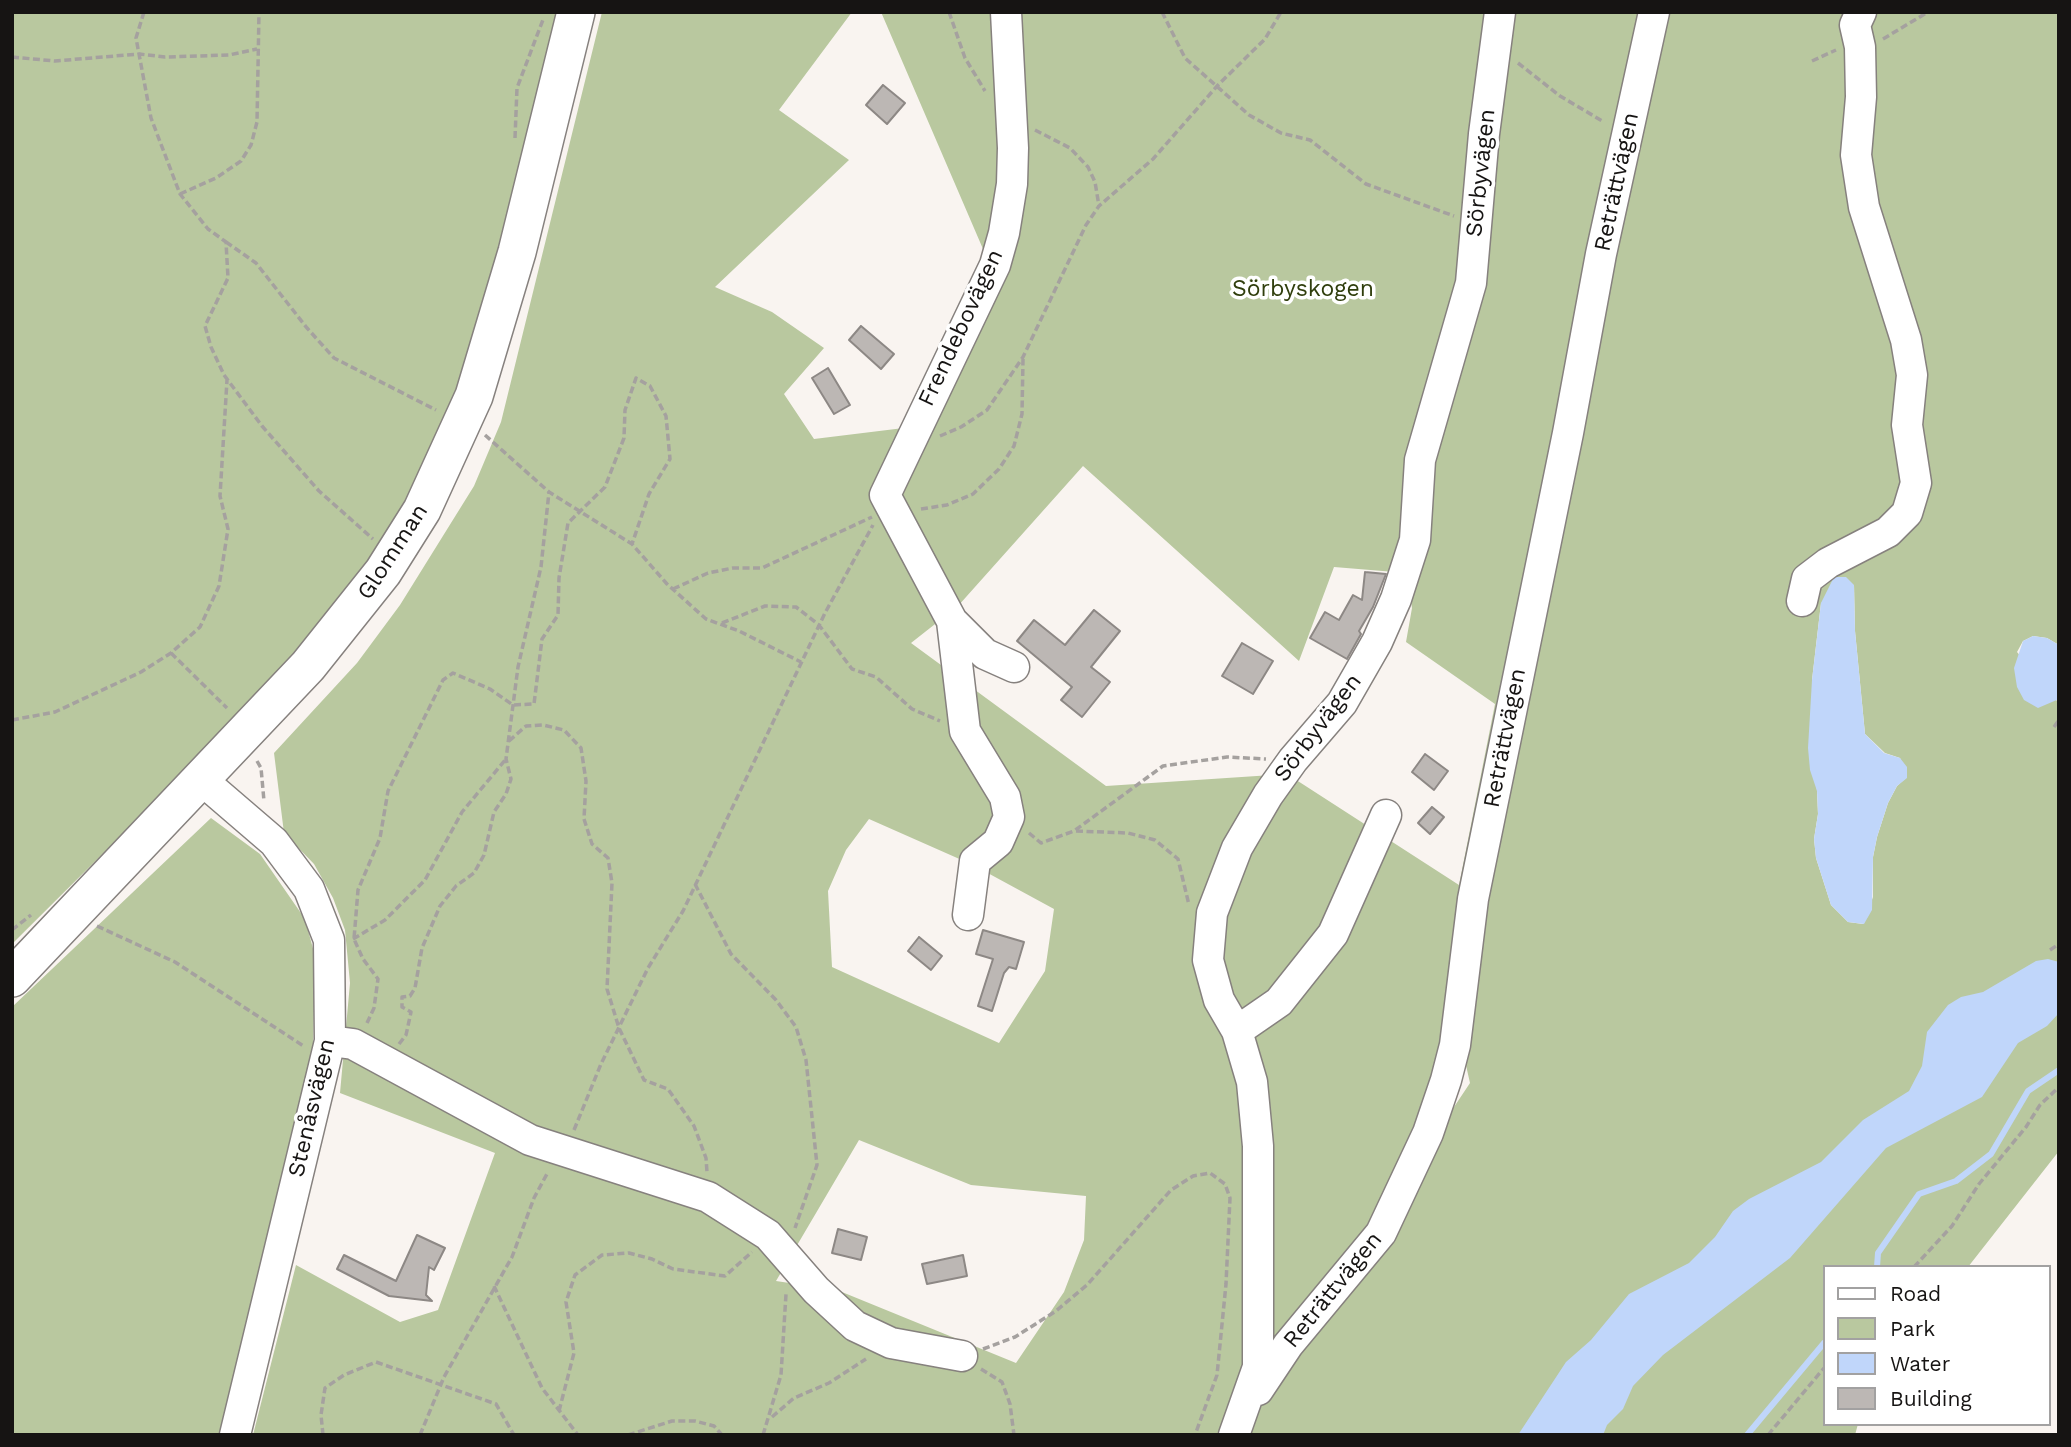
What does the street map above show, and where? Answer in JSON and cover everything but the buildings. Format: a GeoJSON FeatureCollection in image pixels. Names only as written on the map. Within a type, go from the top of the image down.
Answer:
{"type":"FeatureCollection","features":[{"type":"Feature","properties":{"kind":"main road","name":"Glomman"},"geometry":{"type":"LineString","coordinates":[[18,962],[73,915],[203,780],[233,724],[308,666],[383,572],[422,510],[454,416],[517,252],[576,12]]}},
{"type":"Feature","properties":{"kind":"street","name":"Frendebovägen"},"geometry":{"type":"LineString","coordinates":[[952,621],[885,495],[995,265],[1004,233],[1012,184],[1013,148],[1006,12]]}},
{"type":"Feature","properties":{"kind":"street","name":"Sörbyvägen"},"geometry":{"type":"LineString","coordinates":[[1239,1424],[1258,1367],[1258,1146],[1252,1082],[1237,1031],[1219,1000],[1208,960],[1212,913],[1237,848],[1293,760],[1342,703],[1377,642],[1396,599],[1415,540],[1420,460],[1471,283],[1500,12]]}},
{"type":"Feature","properties":{"kind":"street","name":"Reträttvägen"},"geometry":{"type":"LineString","coordinates":[[1239,1424],[1288,1345],[1381,1233],[1428,1132],[1446,1080],[1455,1045],[1473,899],[1654,12]]}},
{"type":"Feature","properties":{"kind":"street"},"geometry":{"type":"LineString","coordinates":[[1802,601],[1807,579],[1828,563],[1888,532],[1907,513],[1916,483],[1907,425],[1912,375],[1906,340],[1864,207],[1856,155],[1861,97],[1855,25],[1861,12]]}},
{"type":"Feature","properties":{"kind":"street"},"geometry":{"type":"LineString","coordinates":[[952,621],[985,654],[1014,667]]}},
{"type":"Feature","properties":{"kind":"street"},"geometry":{"type":"LineString","coordinates":[[952,621],[965,731],[1005,797],[1009,817],[998,842],[975,861],[968,915]]}},
{"type":"Feature","properties":{"kind":"street","name":"Stenåsvägen"},"geometry":{"type":"LineString","coordinates":[[203,780],[263,833],[309,889],[341,939],[327,1051],[235,1435]]}},
{"type":"Feature","properties":{"kind":"street"},"geometry":{"type":"LineString","coordinates":[[1237,1031],[1279,1002],[1334,934],[1385,815]]}},
{"type":"Feature","properties":{"kind":"street"},"geometry":{"type":"LineString","coordinates":[[327,1051],[353,1044],[488,1119],[559,1150],[708,1197],[778,1246],[816,1290],[855,1326],[891,1342],[962,1356]]}},
{"type":"Feature","properties":{"kind":"path"},"geometry":{"type":"LineString","coordinates":[[144,12],[136,38],[151,118],[180,194],[208,229],[256,263],[334,358],[454,416],[549,492],[632,544],[673,589],[706,619],[801,662]]}},
{"type":"Feature","properties":{"kind":"path"},"geometry":{"type":"LineString","coordinates":[[180,194],[216,178],[241,160],[251,145],[257,122],[259,12]]}},
{"type":"Feature","properties":{"kind":"path"},"geometry":{"type":"LineString","coordinates":[[514,147],[517,88],[546,12]]}},
{"type":"Feature","properties":{"kind":"path"},"geometry":{"type":"LineString","coordinates":[[1162,12],[1185,58],[1218,85],[1249,116],[1281,133],[1310,140],[1366,184],[1433,210],[1476,222]]}},
{"type":"Feature","properties":{"kind":"path"},"geometry":{"type":"LineString","coordinates":[[937,437],[961,427],[987,410],[1023,357],[1086,225],[1099,206],[1153,159],[1218,85],[1265,39],[1281,12]]}},
{"type":"Feature","properties":{"kind":"path"},"geometry":{"type":"LineString","coordinates":[[1496,47],[1560,96],[1627,135]]}},
{"type":"Feature","properties":{"kind":"path"},"geometry":{"type":"LineString","coordinates":[[12,57],[55,61],[139,54],[165,57],[229,55],[257,49]]}},
{"type":"Feature","properties":{"kind":"path"},"geometry":{"type":"LineString","coordinates":[[226,242],[228,278],[205,326],[211,347],[227,380],[262,426],[319,491],[374,540]]}},
{"type":"Feature","properties":{"kind":"path"},"geometry":{"type":"LineString","coordinates":[[893,512],[947,505],[973,494],[999,469],[1014,446],[1022,414],[1023,357]]}},
{"type":"Feature","properties":{"kind":"path"},"geometry":{"type":"LineString","coordinates":[[341,939],[380,838],[388,791],[443,680],[453,673],[490,689],[513,705],[534,704],[542,639],[558,615],[559,578],[568,523],[605,487],[624,438],[625,410],[636,378],[650,386],[666,416],[670,459],[649,494],[632,544]]}},
{"type":"Feature","properties":{"kind":"path"},"geometry":{"type":"LineString","coordinates":[[12,720],[55,712],[141,672],[171,653],[200,627],[219,586],[228,529],[220,496],[227,380]]}},
{"type":"Feature","properties":{"kind":"path"},"geometry":{"type":"LineString","coordinates":[[396,1048],[406,1035],[411,1012],[402,1007],[402,997],[410,996],[415,988],[422,948],[439,906],[456,886],[474,873],[484,855],[494,812],[506,794],[511,779],[506,760],[518,667],[541,567],[549,492]]}},
{"type":"Feature","properties":{"kind":"path"},"geometry":{"type":"LineString","coordinates":[[420,1435],[441,1386],[512,1257],[534,1198],[559,1150],[579,1122],[619,1028],[695,884],[819,625],[879,514],[762,568],[733,568],[708,573],[673,589]]}},
{"type":"Feature","properties":{"kind":"path"},"geometry":{"type":"LineString","coordinates":[[368,549],[380,531]]}},
{"type":"Feature","properties":{"kind":"path"},"geometry":{"type":"LineString","coordinates":[[720,624],[765,606],[796,607],[819,625],[852,669],[876,677],[912,709],[965,731]]}},
{"type":"Feature","properties":{"kind":"path"},"geometry":{"type":"LineString","coordinates":[[171,653],[233,724],[261,768],[263,833]]}},
{"type":"Feature","properties":{"kind":"path"},"geometry":{"type":"LineString","coordinates":[[233,724],[235,701]]}},
{"type":"Feature","properties":{"kind":"path"},"geometry":{"type":"LineString","coordinates":[[2054,727],[2059,720]]}},
{"type":"Feature","properties":{"kind":"path"},"geometry":{"type":"LineString","coordinates":[[508,743],[526,726],[543,725],[564,730],[581,748],[586,781],[583,819],[592,844],[608,858],[612,883],[607,989],[619,1028],[643,1080],[668,1089],[694,1126],[706,1158],[708,1197]]}},
{"type":"Feature","properties":{"kind":"path"},"geometry":{"type":"LineString","coordinates":[[1005,797],[1031,837],[1041,843],[1074,831],[1163,766],[1227,757],[1293,760]]}},
{"type":"Feature","properties":{"kind":"path"},"geometry":{"type":"LineString","coordinates":[[341,939],[385,920],[425,880],[462,812],[506,760]]}},
{"type":"Feature","properties":{"kind":"path"},"geometry":{"type":"LineString","coordinates":[[1074,831],[1128,833],[1155,840],[1178,859],[1192,916]]}},
{"type":"Feature","properties":{"kind":"path"},"geometry":{"type":"LineString","coordinates":[[695,884],[731,954],[776,1000],[796,1027],[806,1060],[817,1165],[778,1246],[781,1376],[763,1435]]}},
{"type":"Feature","properties":{"kind":"path"},"geometry":{"type":"LineString","coordinates":[[73,915],[175,962],[327,1051]]}},
{"type":"Feature","properties":{"kind":"path"},"geometry":{"type":"LineString","coordinates":[[341,939],[363,959],[378,979],[373,1008],[366,1023],[375,1027]]}},
{"type":"Feature","properties":{"kind":"path"},"geometry":{"type":"LineString","coordinates":[[2050,950],[2059,944]]}},
{"type":"Feature","properties":{"kind":"path"},"geometry":{"type":"LineString","coordinates":[[1916,1265],[1952,1226],[1979,1184],[2026,1127],[2040,1105],[2059,1087]]}},
{"type":"Feature","properties":{"kind":"path"},"geometry":{"type":"LineString","coordinates":[[962,1356],[1016,1338],[1056,1311],[1087,1284],[1171,1190],[1193,1176],[1210,1172],[1225,1184],[1230,1198],[1226,1284],[1217,1376],[1195,1435]]}},
{"type":"Feature","properties":{"kind":"path"},"geometry":{"type":"LineString","coordinates":[[559,1411],[574,1353],[566,1302],[575,1275],[602,1255],[629,1253],[652,1259],[673,1269],[725,1276],[778,1246]]}},
{"type":"Feature","properties":{"kind":"path"},"geometry":{"type":"LineString","coordinates":[[494,1286],[542,1388],[578,1435]]}},
{"type":"Feature","properties":{"kind":"path"},"geometry":{"type":"LineString","coordinates":[[770,1419],[794,1398],[829,1383],[891,1342]]}},
{"type":"Feature","properties":{"kind":"path"},"geometry":{"type":"LineString","coordinates":[[962,1356],[1002,1382],[1010,1404],[1014,1435]]}},
{"type":"Feature","properties":{"kind":"path"},"geometry":{"type":"LineString","coordinates":[[323,1435],[321,1415],[325,1388],[344,1375],[376,1362],[496,1404],[514,1435]]}},
{"type":"Feature","properties":{"kind":"path"},"geometry":{"type":"LineString","coordinates":[[1768,1435],[1822,1370]]}},
{"type":"Feature","properties":{"kind":"path"},"geometry":{"type":"LineString","coordinates":[[628,1435],[672,1421],[714,1426],[722,1435]]}},
{"type":"Feature","properties":{"kind":"green space"},"geometry":{"type":"Polygon","coordinates":[[[12,12],[564,12],[454,417],[413,501],[343,605],[188,769],[12,944],[12,12]]]}},
{"type":"Feature","properties":{"kind":"green space","name":"Sörbyskogen"},"geometry":{"type":"Polygon","coordinates":[[[602,12],[852,12],[779,110],[849,160],[715,287],[772,312],[824,348],[784,394],[814,439],[920,426],[998,263],[983,249],[881,12],[1643,12],[1447,1015],[1406,1174],[1218,1435],[253,1435],[296,1265],[400,1322],[438,1310],[495,1153],[340,1093],[350,983],[345,930],[333,898],[314,864],[284,833],[274,753],[357,663],[400,605],[474,486],[501,422],[602,12]],[[1083,466],[958,606],[911,643],[1106,786],[1287,774],[1459,885],[1495,704],[1406,642],[1412,608],[1407,573],[1334,567],[1299,661],[1083,466]],[[869,819],[846,850],[828,891],[832,967],[999,1043],[1045,971],[1054,909],[973,865],[869,819]],[[859,1140],[776,1281],[837,1290],[1016,1363],[1064,1292],[1084,1240],[1086,1196],[971,1185],[859,1140]]]}},
{"type":"Feature","properties":{"kind":"green space"},"geometry":{"type":"Polygon","coordinates":[[[1663,12],[2059,12],[2059,645],[2047,638],[2033,636],[2023,641],[2017,652],[2057,701],[2059,699],[2059,1151],[1970,1265],[1822,1265],[1822,1426],[1857,1426],[1855,1435],[1246,1435],[1272,1380],[1470,1083],[1465,1061],[1479,927],[1663,12]],[[1854,585],[1821,603],[1812,680],[1818,814],[1814,839],[1816,858],[1831,905],[1848,922],[1863,924],[1873,897],[1873,857],[1877,837],[1888,803],[1897,786],[1907,777],[1900,758],[1885,753],[1865,734],[1855,631],[1854,585]]]}},
{"type":"Feature","properties":{"kind":"green space"},"geometry":{"type":"Polygon","coordinates":[[[211,818],[260,854],[305,919],[315,956],[313,1050],[223,1435],[12,1435],[12,1007],[211,818]]]}},
{"type":"Feature","properties":{"kind":"water"},"geometry":{"type":"Polygon","coordinates":[[[1834,577],[1846,577],[1854,585],[1855,631],[1865,734],[1884,753],[1900,758],[1907,767],[1907,778],[1897,786],[1888,803],[1877,837],[1873,857],[1872,910],[1864,924],[1848,922],[1831,905],[1816,858],[1814,839],[1818,814],[1817,791],[1810,770],[1808,748],[1812,680],[1821,603],[1834,577]]]}},
{"type":"Feature","properties":{"kind":"water"},"geometry":{"type":"Polygon","coordinates":[[[2033,636],[2047,638],[2059,645],[2059,699],[2038,708],[2024,700],[2017,687],[2014,668],[2023,641],[2033,636]]]}},
{"type":"Feature","properties":{"kind":"water"},"geometry":{"type":"Polygon","coordinates":[[[2048,959],[2059,962],[2059,1013],[2047,1026],[2018,1043],[1982,1097],[1886,1148],[1790,1258],[1663,1355],[1633,1386],[1623,1409],[1607,1425],[1603,1435],[1518,1435],[1566,1362],[1591,1340],[1629,1294],[1689,1263],[1715,1237],[1733,1211],[1749,1199],[1821,1162],[1863,1120],[1909,1091],[1922,1066],[1927,1032],[1948,1005],[1961,997],[1983,992],[2036,961],[2048,959]]]}},
{"type":"Feature","properties":{"kind":"waterway"},"geometry":{"type":"LineString","coordinates":[[1877,1265],[1878,1253],[1919,1194],[1956,1181],[1991,1154],[2028,1091],[2059,1070]]}},
{"type":"Feature","properties":{"kind":"waterway"},"geometry":{"type":"LineString","coordinates":[[1747,1435],[1822,1345]]}}]}
